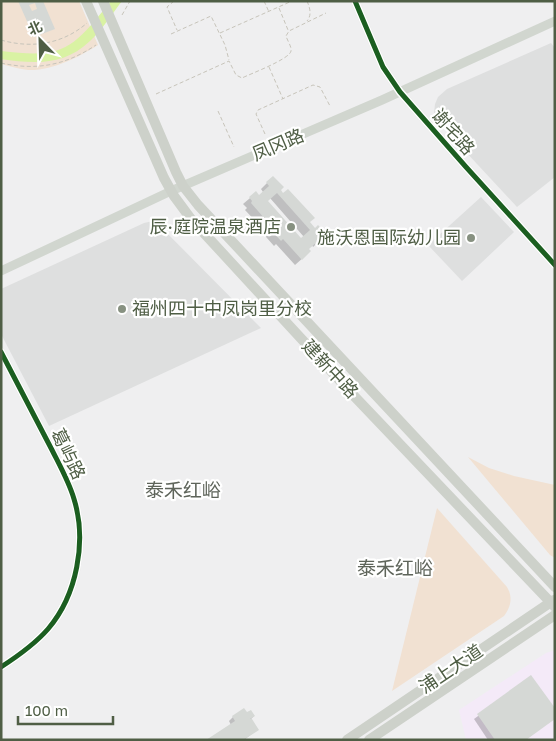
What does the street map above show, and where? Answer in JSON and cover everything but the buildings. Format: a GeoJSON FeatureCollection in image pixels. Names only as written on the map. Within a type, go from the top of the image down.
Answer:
{"type":"FeatureCollection","features":[{"type":"Feature","properties":{"kind":"main road","name":"建新中路"},"geometry":{"type":"LineString","coordinates":[[86,1],[91,18],[171,192],[191,219],[362,404],[553,603]]}},
{"type":"Feature","properties":{"kind":"main road","name":"建新中路"},"geometry":{"type":"LineString","coordinates":[[103,2],[183,186],[221,232],[299,312],[555,587]]}},
{"type":"Feature","properties":{"kind":"main road","name":"凤冈路"},"geometry":{"type":"LineString","coordinates":[[1,271],[183,186],[400,92],[555,21]]}},
{"type":"Feature","properties":{"kind":"main road","name":"浦上大道"},"geometry":{"type":"LineString","coordinates":[[347,740],[553,603]]}},
{"type":"Feature","properties":{"kind":"main road","name":"浦上大道"},"geometry":{"type":"LineString","coordinates":[[369,740],[555,616]]}},
{"type":"Feature","properties":{"kind":"street","name":"谢宅路"},"geometry":{"type":"LineString","coordinates":[[355,1],[383,67],[400,92],[555,264]]}},
{"type":"Feature","properties":{"kind":"street","name":"葛屿路"},"geometry":{"type":"LineString","coordinates":[[1,352],[68,483],[77,509],[79,538],[74,577],[57,616],[39,639],[1,667]]}},
{"type":"Feature","properties":{"kind":"path"},"geometry":{"type":"LineString","coordinates":[[122,15],[130,1]]}},
{"type":"Feature","properties":{"kind":"path"},"geometry":{"type":"LineString","coordinates":[[174,1],[167,7],[178,31]]}},
{"type":"Feature","properties":{"kind":"path"},"geometry":{"type":"LineString","coordinates":[[264,1],[268,12]]}},
{"type":"Feature","properties":{"kind":"path"},"geometry":{"type":"LineString","coordinates":[[220,34],[292,1]]}},
{"type":"Feature","properties":{"kind":"path"},"geometry":{"type":"LineString","coordinates":[[306,22],[309,18],[310,10],[307,1]]}},
{"type":"Feature","properties":{"kind":"path"},"geometry":{"type":"LineString","coordinates":[[278,7],[289,31]]}},
{"type":"Feature","properties":{"kind":"path"},"geometry":{"type":"LineString","coordinates":[[171,34],[211,16],[226,45],[229,61],[236,75],[242,78],[290,54],[291,51],[286,36],[289,31],[326,13]]}},
{"type":"Feature","properties":{"kind":"path"},"geometry":{"type":"LineString","coordinates":[[1,40],[10,43],[39,44],[56,41],[74,33],[91,18]]}},
{"type":"Feature","properties":{"kind":"path"},"geometry":{"type":"LineString","coordinates":[[1,63],[33,67],[47,66],[84,52],[99,43]]}},
{"type":"Feature","properties":{"kind":"path"},"geometry":{"type":"LineString","coordinates":[[156,94],[229,61]]}},
{"type":"Feature","properties":{"kind":"path"},"geometry":{"type":"LineString","coordinates":[[268,66],[283,99]]}},
{"type":"Feature","properties":{"kind":"path"},"geometry":{"type":"LineString","coordinates":[[265,134],[256,114],[258,110],[313,86],[317,85],[320,87],[330,106]]}},
{"type":"Feature","properties":{"kind":"path"},"geometry":{"type":"LineString","coordinates":[[218,111],[234,147]]}},
{"type":"Feature","properties":{"kind":"shaded area"},"geometry":{"type":"Polygon","coordinates":[[[1,1],[79,1],[98,45],[56,66],[37,70],[1,64],[1,1]]]}},
{"type":"Feature","properties":{"kind":"shaded area"},"geometry":{"type":"Polygon","coordinates":[[[111,1],[122,1],[94,37],[70,55],[59,59],[37,62],[1,59],[1,51],[40,53],[65,47],[86,30],[111,1]]]}},
{"type":"Feature","properties":{"kind":"shaded area"},"geometry":{"type":"Polygon","coordinates":[[[551,43],[555,48],[555,177],[517,207],[438,122],[434,113],[435,104],[438,97],[447,89],[551,43]]]}},
{"type":"Feature","properties":{"kind":"shaded area","name":"施沃恩国际幼儿园"},"geometry":{"type":"Polygon","coordinates":[[[481,197],[514,232],[462,281],[428,245],[481,197]]]}},
{"type":"Feature","properties":{"kind":"shaded area","name":"福州四十中凤岗里分校"},"geometry":{"type":"Polygon","coordinates":[[[153,221],[261,328],[49,426],[1,334],[1,289],[144,223],[153,221]]]}},
{"type":"Feature","properties":{"kind":"shaded area"},"geometry":{"type":"Polygon","coordinates":[[[468,457],[489,468],[514,476],[555,485],[555,558],[550,555],[468,457]]]}},
{"type":"Feature","properties":{"kind":"shaded area"},"geometry":{"type":"Polygon","coordinates":[[[437,508],[507,587],[511,598],[510,606],[504,616],[392,691],[437,508]]]}},
{"type":"Feature","properties":{"kind":"shaded area"},"geometry":{"type":"Polygon","coordinates":[[[555,650],[555,740],[466,740],[459,710],[546,653],[555,650]]]}},
{"type":"Feature","properties":{"kind":"cycle path"},"geometry":{"type":"LineString","coordinates":[[355,1],[383,67],[400,92],[555,265]]}},
{"type":"Feature","properties":{"kind":"cycle path"},"geometry":{"type":"LineString","coordinates":[[1,352],[67,480],[74,499],[80,532],[77,567],[66,600],[58,615],[38,640],[1,667]]}},
{"type":"Feature","properties":{"kind":"place","name":"辰·庭院温泉酒店"},"geometry":{"type":"Point","coordinates":[291,227]}},
{"type":"Feature","properties":{"kind":"place","name":"施沃恩国际幼儿园"},"geometry":{"type":"Point","coordinates":[471,238]}},
{"type":"Feature","properties":{"kind":"place","name":"福州四十中凤岗里分校"},"geometry":{"type":"Point","coordinates":[122,309]}},
{"type":"Feature","properties":{"kind":"district","name":"泰禾红峪"},"geometry":{"type":"Point","coordinates":[183,490]}},
{"type":"Feature","properties":{"kind":"district","name":"泰禾红峪"},"geometry":{"type":"Point","coordinates":[395,568]}}]}
